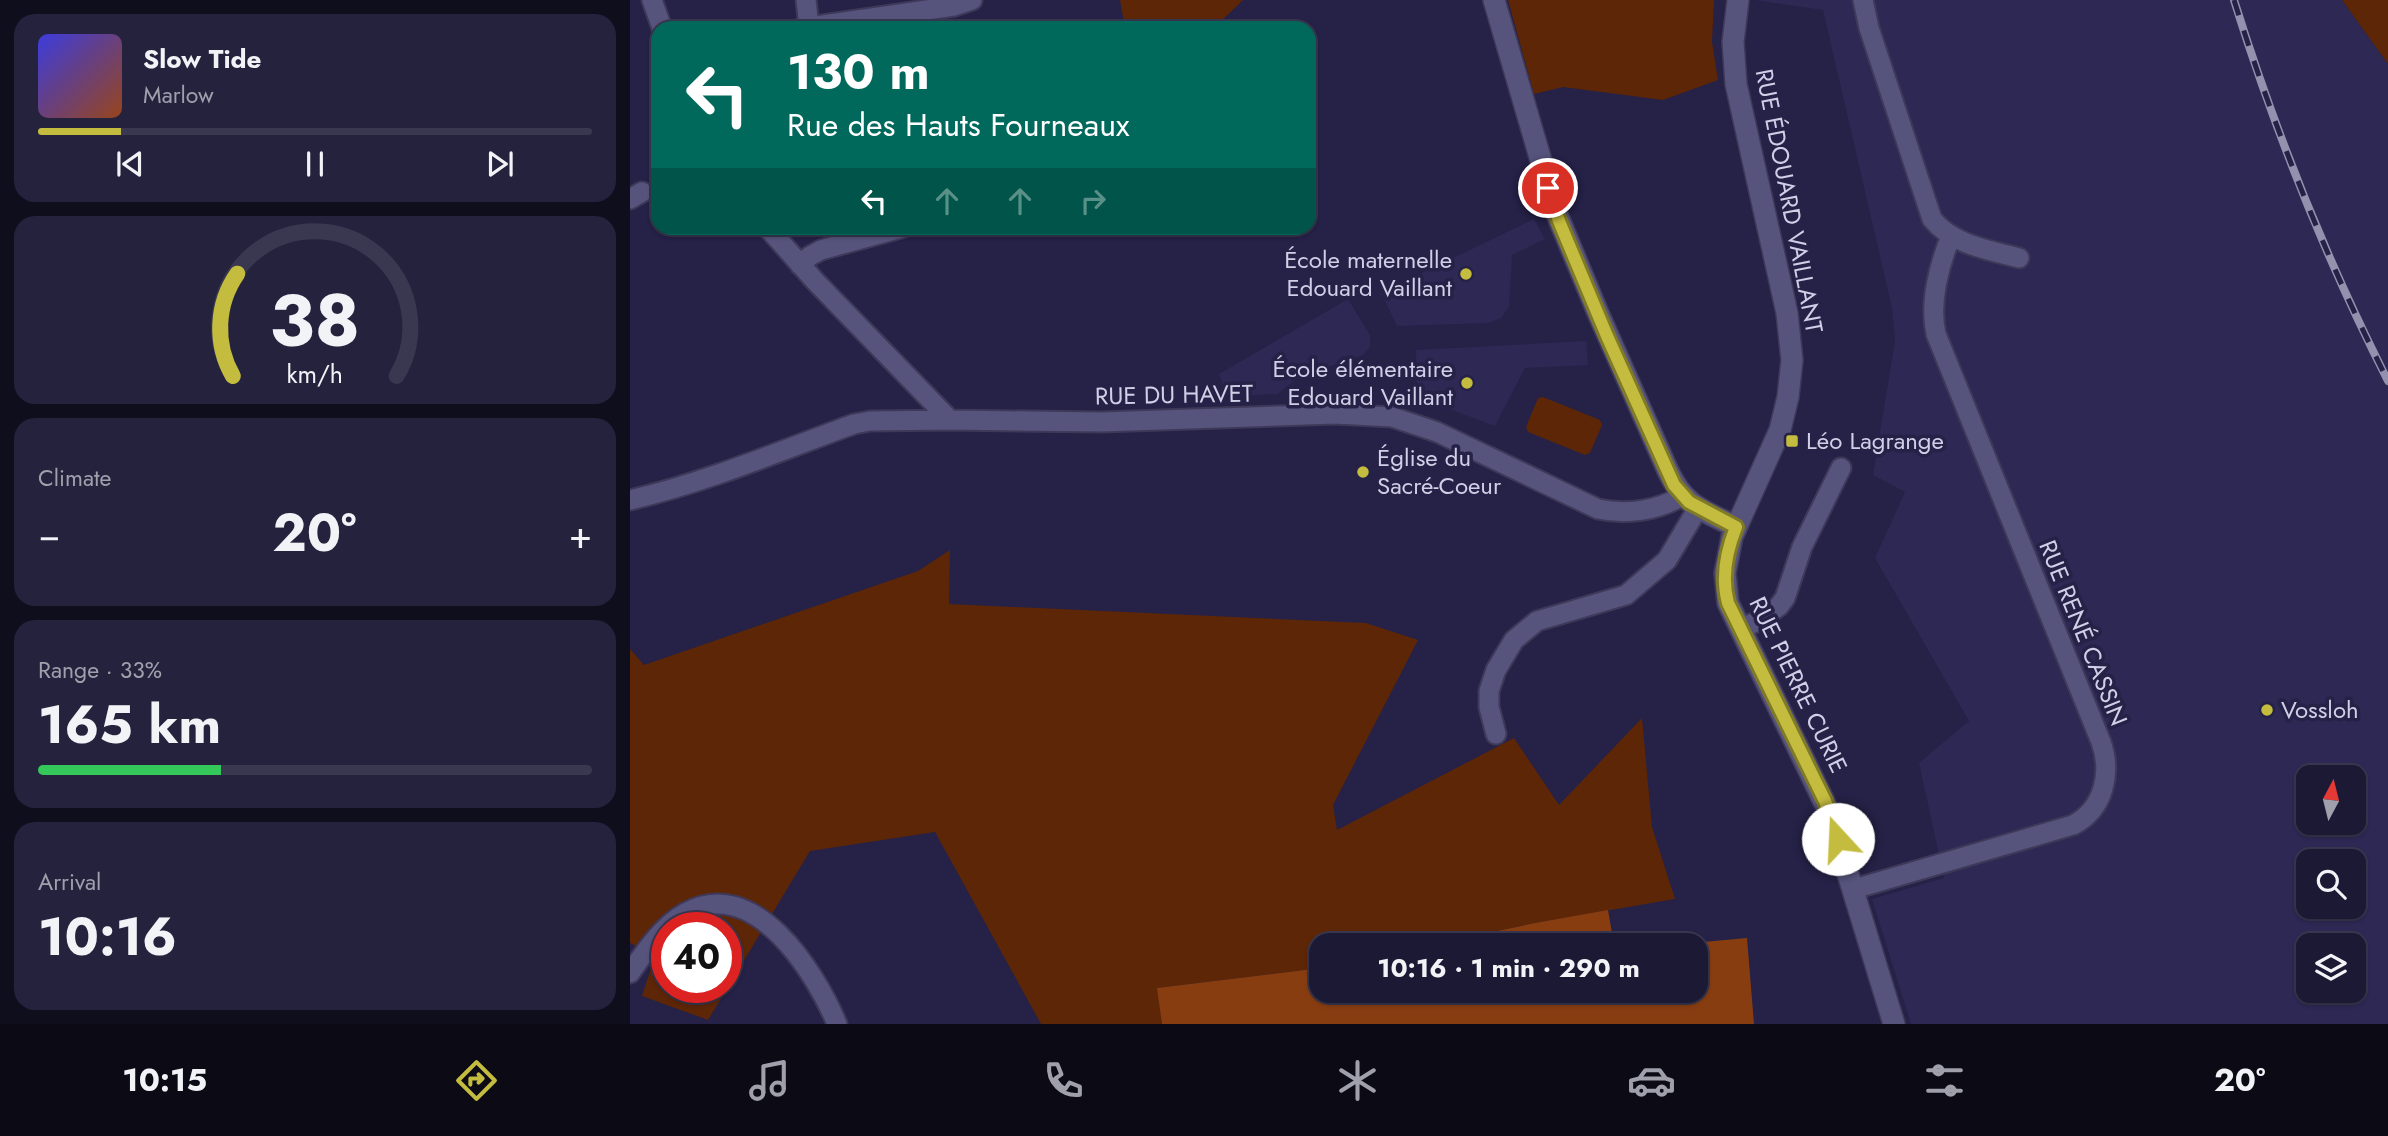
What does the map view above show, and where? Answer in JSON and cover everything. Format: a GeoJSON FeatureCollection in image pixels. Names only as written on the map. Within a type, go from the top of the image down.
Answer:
{"type":"FeatureCollection","features":[{"type":"Feature","properties":{"kind":"street"},"geometry":{"type":"LineString","coordinates":[[652,0],[660,21]]}},
{"type":"Feature","properties":{"kind":"street"},"geometry":{"type":"LineString","coordinates":[[805,21],[806,0]]}},
{"type":"Feature","properties":{"kind":"street"},"geometry":{"type":"LineString","coordinates":[[848,21],[954,6],[972,0]]}},
{"type":"Feature","properties":{"kind":"street"},"geometry":{"type":"LineString","coordinates":[[1494,0],[1556,212],[1670,475],[1690,502],[1736,527]]}},
{"type":"Feature","properties":{"kind":"street","name":"RUE ÉDOUARD VAILLANT"},"geometry":{"type":"LineString","coordinates":[[1736,527],[1780,430],[1788,397],[1792,360],[1790,328],[1779,273],[1736,84],[1733,42],[1738,0]]}},
{"type":"Feature","properties":{"kind":"street"},"geometry":{"type":"LineString","coordinates":[[1863,0],[1868,28],[1928,212],[1937,225],[1951,236],[2019,258]]}},
{"type":"Feature","properties":{"kind":"street"},"geometry":{"type":"LineString","coordinates":[[774,235],[950,420]]}},
{"type":"Feature","properties":{"kind":"street"},"geometry":{"type":"LineString","coordinates":[[800,265],[821,250],[876,235]]}},
{"type":"Feature","properties":{"kind":"street","name":"RUE RENÉ CASSIN"},"geometry":{"type":"LineString","coordinates":[[1854,889],[2073,825],[2093,809],[2106,777],[2101,742],[1936,334],[1933,316],[1940,267],[1951,236]]}},
{"type":"Feature","properties":{"kind":"street","name":"RUE DU HAVET"},"geometry":{"type":"LineString","coordinates":[[630,500],[701,481],[861,422],[1101,422],[1335,414],[1384,416],[1425,427],[1598,509],[1634,512],[1690,502]]}},
{"type":"Feature","properties":{"kind":"street"},"geometry":{"type":"LineString","coordinates":[[1740,629],[1760,620],[1786,598],[1802,547],[1841,468]]}},
{"type":"Feature","properties":{"kind":"street"},"geometry":{"type":"LineString","coordinates":[[1496,734],[1489,707],[1489,691],[1496,670],[1514,640],[1537,621],[1626,595],[1667,560],[1690,502]]}},
{"type":"Feature","properties":{"kind":"street","name":"RUE PIERRE CURIE"},"geometry":{"type":"LineString","coordinates":[[1736,527],[1727,555],[1725,584],[1728,603],[1825,801],[1894,1024]]}},
{"type":"Feature","properties":{"kind":"street"},"geometry":{"type":"LineString","coordinates":[[630,973],[665,929],[682,914],[705,905],[729,905],[753,914],[783,938],[821,990],[837,1024]]}},
{"type":"Feature","properties":{"kind":"shaded area"},"geometry":{"type":"Polygon","coordinates":[[[1120,0],[1243,0],[1221,21],[1124,21],[1120,0]]]}},
{"type":"Feature","properties":{"kind":"shaded area"},"geometry":{"type":"Polygon","coordinates":[[[1508,0],[1714,0],[1712,42],[1718,80],[1663,100],[1563,87],[1534,94],[1508,0]]]}},
{"type":"Feature","properties":{"kind":"shaded area"},"geometry":{"type":"Polygon","coordinates":[[[1755,0],[2342,0],[2388,64],[2388,1024],[1911,1024],[1872,899],[1944,878],[1919,763],[1969,721],[1875,558],[1905,492],[1873,475],[1895,341],[1892,308],[1823,10],[1755,0]]]}},
{"type":"Feature","properties":{"kind":"shaded area"},"geometry":{"type":"Polygon","coordinates":[[[2342,0],[2388,0],[2388,64],[2342,0]]]}},
{"type":"Feature","properties":{"kind":"shaded area","name":"École maternelle Edouard Vaillant"},"geometry":{"type":"Polygon","coordinates":[[[1534,219],[1545,239],[1512,255],[1509,307],[1501,318],[1489,323],[1397,326],[1381,293],[1534,219]]]}},
{"type":"Feature","properties":{"kind":"shaded area","name":"École maternelle Edouard Vaillant"},"geometry":{"type":"Polygon","coordinates":[[[1348,299],[1370,335],[1370,347],[1363,355],[1297,378],[1278,394],[1227,397],[1219,374],[1348,299]]]}},
{"type":"Feature","properties":{"kind":"shaded area","name":"École élémentaire Edouard Vaillant"},"geometry":{"type":"Polygon","coordinates":[[[1586,341],[1588,365],[1525,368],[1495,426],[1417,397],[1416,350],[1586,341]]]}},
{"type":"Feature","properties":{"kind":"shaded area"},"geometry":{"type":"Polygon","coordinates":[[[1543,397],[1600,420],[1602,425],[1590,453],[1585,455],[1528,432],[1526,427],[1538,398],[1543,397]]]}},
{"type":"Feature","properties":{"kind":"shaded area"},"geometry":{"type":"Polygon","coordinates":[[[950,550],[949,604],[1366,623],[1418,640],[1333,805],[1337,830],[1514,738],[1559,805],[1642,718],[1652,827],[1675,899],[1488,933],[1309,933],[1309,969],[1158,988],[1162,1024],[1041,1024],[935,832],[810,851],[742,964],[742,912],[651,912],[651,954],[630,943],[630,649],[644,665],[918,571],[950,550]]]}},
{"type":"Feature","properties":{"kind":"shaded area"},"geometry":{"type":"Polygon","coordinates":[[[1608,910],[1612,933],[1488,933],[1608,910]]]}},
{"type":"Feature","properties":{"kind":"shaded area"},"geometry":{"type":"Polygon","coordinates":[[[1747,938],[1754,1024],[1162,1024],[1157,988],[1309,969],[1309,1003],[1708,1003],[1708,942],[1747,938]]]}},
{"type":"Feature","properties":{"kind":"shaded area"},"geometry":{"type":"Polygon","coordinates":[[[651,968],[651,999],[642,996],[651,968]]]}},
{"type":"Feature","properties":{"kind":"shaded area"},"geometry":{"type":"Polygon","coordinates":[[[661,1003],[718,1003],[708,1020],[661,1003]]]}},
{"type":"Feature","properties":{"kind":"railway"},"geometry":{"type":"LineString","coordinates":[[2234,0],[2303,194],[2388,381]]}},
{"type":"Feature","properties":{"kind":"place","name":"École maternelle Edouard Vaillant"},"geometry":{"type":"Point","coordinates":[1466,274]}},
{"type":"Feature","properties":{"kind":"place","name":"École élémentaire Edouard Vaillant"},"geometry":{"type":"Point","coordinates":[1467,383]}},
{"type":"Feature","properties":{"kind":"place","name":"Léo Lagrange"},"geometry":{"type":"Point","coordinates":[1792,441]}},
{"type":"Feature","properties":{"kind":"place","name":"Église du Sacré-Coeur"},"geometry":{"type":"Point","coordinates":[1363,472]}},
{"type":"Feature","properties":{"kind":"place","name":"Vossloh"},"geometry":{"type":"Point","coordinates":[2267,710]}},
{"type":"Feature","properties":{"kind":"route"},"geometry":{"type":"LineString","coordinates":[[1548,188],[1607,336],[1674,485],[1689,502],[1736,527],[1725,563],[1728,603],[1825,801],[1838,839]]}}]}
